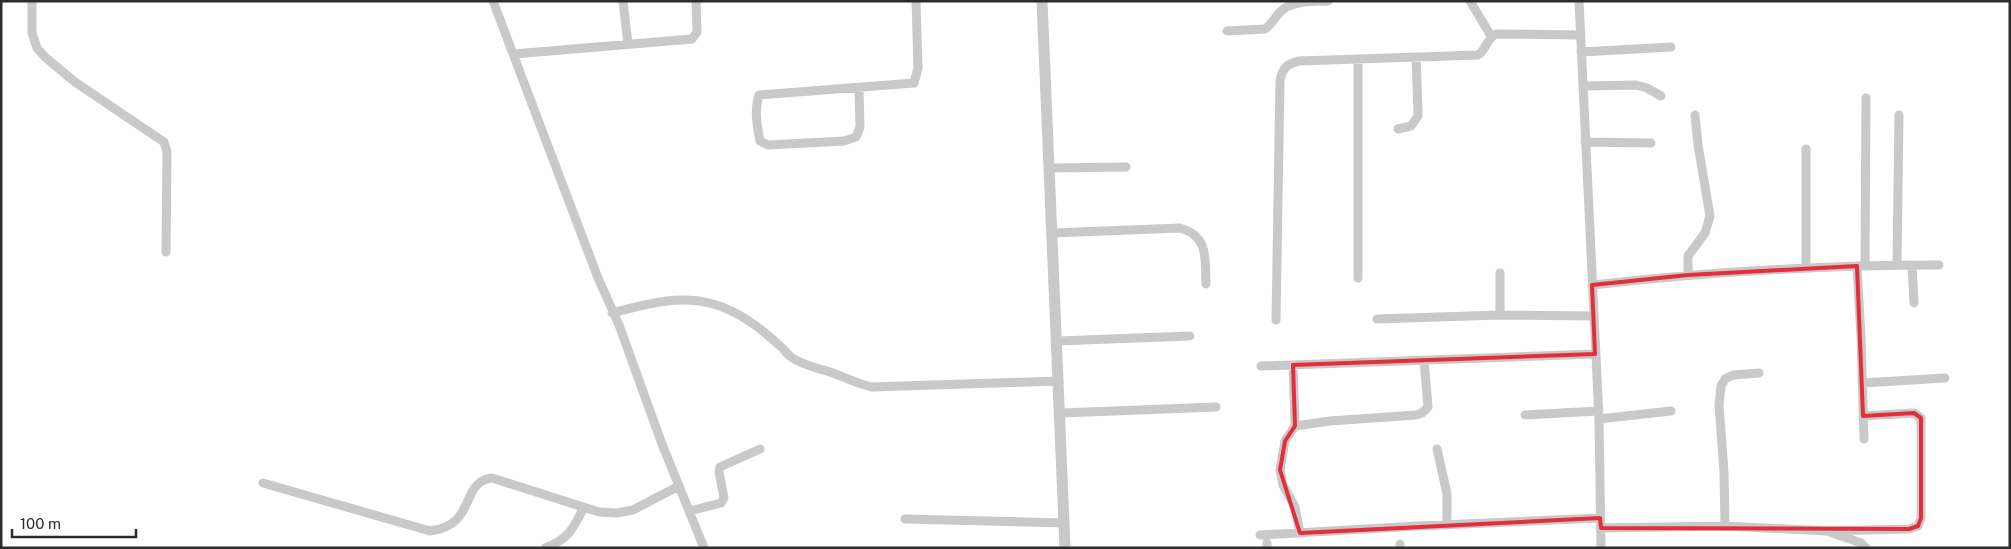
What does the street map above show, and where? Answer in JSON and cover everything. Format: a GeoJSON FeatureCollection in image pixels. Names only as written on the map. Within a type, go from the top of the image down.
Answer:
{"type":"FeatureCollection","features":[{"type":"Feature","properties":{"kind":"street"},"geometry":{"type":"LineString","coordinates":[[32,1],[32,33],[37,48],[45,57],[75,82],[164,142],[166,152],[166,252]]}},
{"type":"Feature","properties":{"kind":"street"},"geometry":{"type":"LineString","coordinates":[[493,1],[612,313],[618,324],[662,444],[704,548]]}},
{"type":"Feature","properties":{"kind":"street"},"geometry":{"type":"LineString","coordinates":[[623,1],[628,44]]}},
{"type":"Feature","properties":{"kind":"street"},"geometry":{"type":"LineString","coordinates":[[514,54],[692,39],[696,36],[696,1]]}},
{"type":"Feature","properties":{"kind":"street"},"geometry":{"type":"LineString","coordinates":[[859,88],[860,127],[856,137],[844,141],[768,145],[760,141],[756,103],[759,95],[914,84],[918,68],[916,1]]}},
{"type":"Feature","properties":{"kind":"street"},"geometry":{"type":"LineString","coordinates":[[1042,1],[1065,548]]}},
{"type":"Feature","properties":{"kind":"street"},"geometry":{"type":"LineString","coordinates":[[1227,31],[1265,28],[1270,25],[1281,10],[1291,4],[1328,1]]}},
{"type":"Feature","properties":{"kind":"street"},"geometry":{"type":"LineString","coordinates":[[1470,1],[1491,36]]}},
{"type":"Feature","properties":{"kind":"street"},"geometry":{"type":"LineString","coordinates":[[1579,1],[1598,415],[1601,548]]}},
{"type":"Feature","properties":{"kind":"street"},"geometry":{"type":"LineString","coordinates":[[1491,36],[1504,34],[1581,35]]}},
{"type":"Feature","properties":{"kind":"street"},"geometry":{"type":"LineString","coordinates":[[1276,320],[1282,74],[1285,67],[1291,63],[1358,59],[1478,56],[1483,52],[1491,36]]}},
{"type":"Feature","properties":{"kind":"street"},"geometry":{"type":"LineString","coordinates":[[1581,52],[1671,47]]}},
{"type":"Feature","properties":{"kind":"street"},"geometry":{"type":"LineString","coordinates":[[1398,129],[1411,126],[1418,116],[1416,57]]}},
{"type":"Feature","properties":{"kind":"street"},"geometry":{"type":"LineString","coordinates":[[1358,59],[1358,278]]}},
{"type":"Feature","properties":{"kind":"street"},"geometry":{"type":"LineString","coordinates":[[1584,86],[1636,85],[1647,88],[1661,96]]}},
{"type":"Feature","properties":{"kind":"street"},"geometry":{"type":"LineString","coordinates":[[1864,439],[1861,266],[1866,98]]}},
{"type":"Feature","properties":{"kind":"street"},"geometry":{"type":"LineString","coordinates":[[1688,274],[1688,256],[1705,233],[1710,216],[1695,115]]}},
{"type":"Feature","properties":{"kind":"street"},"geometry":{"type":"LineString","coordinates":[[1897,265],[1899,115]]}},
{"type":"Feature","properties":{"kind":"street"},"geometry":{"type":"LineString","coordinates":[[1585,142],[1651,143]]}},
{"type":"Feature","properties":{"kind":"street"},"geometry":{"type":"LineString","coordinates":[[1806,149],[1806,267]]}},
{"type":"Feature","properties":{"kind":"street"},"geometry":{"type":"LineString","coordinates":[[1050,168],[1126,167]]}},
{"type":"Feature","properties":{"kind":"street"},"geometry":{"type":"LineString","coordinates":[[1052,233],[1180,228],[1192,231],[1199,238],[1203,249],[1206,284]]}},
{"type":"Feature","properties":{"kind":"street"},"geometry":{"type":"LineString","coordinates":[[1912,265],[1914,303]]}},
{"type":"Feature","properties":{"kind":"street"},"geometry":{"type":"LineString","coordinates":[[1592,285],[1688,274],[1806,267],[1939,265]]}},
{"type":"Feature","properties":{"kind":"street"},"geometry":{"type":"LineString","coordinates":[[1500,273],[1500,315]]}},
{"type":"Feature","properties":{"kind":"street"},"geometry":{"type":"LineString","coordinates":[[612,313],[644,304],[670,301],[708,302],[724,307],[752,324],[780,345],[790,356],[802,363],[872,387],[1059,381]]}},
{"type":"Feature","properties":{"kind":"street"},"geometry":{"type":"LineString","coordinates":[[1377,319],[1500,315],[1593,316]]}},
{"type":"Feature","properties":{"kind":"street"},"geometry":{"type":"LineString","coordinates":[[1057,341],[1190,336]]}},
{"type":"Feature","properties":{"kind":"street"},"geometry":{"type":"LineString","coordinates":[[1261,366],[1595,354]]}},
{"type":"Feature","properties":{"kind":"street"},"geometry":{"type":"LineString","coordinates":[[1296,426],[1330,421],[1404,417],[1422,413],[1428,407],[1424,360]]}},
{"type":"Feature","properties":{"kind":"street"},"geometry":{"type":"LineString","coordinates":[[1293,365],[1296,426],[1285,441],[1280,470],[1283,485],[1294,507],[1300,533]]}},
{"type":"Feature","properties":{"kind":"street"},"geometry":{"type":"LineString","coordinates":[[1724,526],[1724,472],[1719,405],[1721,386],[1724,379],[1733,374],[1760,373]]}},
{"type":"Feature","properties":{"kind":"street"},"geometry":{"type":"LineString","coordinates":[[1862,383],[1945,378]]}},
{"type":"Feature","properties":{"kind":"street"},"geometry":{"type":"LineString","coordinates":[[1060,413],[1216,408]]}},
{"type":"Feature","properties":{"kind":"street"},"geometry":{"type":"LineString","coordinates":[[1525,415],[1598,415],[1671,411]]}},
{"type":"Feature","properties":{"kind":"street"},"geometry":{"type":"LineString","coordinates":[[1260,535],[1447,525],[1600,523],[1827,531],[1909,529],[1918,526],[1920,524],[1922,472],[1921,418],[1914,414],[1863,416]]}},
{"type":"Feature","properties":{"kind":"street"},"geometry":{"type":"LineString","coordinates":[[689,511],[721,503],[724,498],[719,472],[720,467],[760,449]]}},
{"type":"Feature","properties":{"kind":"street"},"geometry":{"type":"LineString","coordinates":[[1438,449],[1447,494],[1447,525]]}},
{"type":"Feature","properties":{"kind":"street"},"geometry":{"type":"LineString","coordinates":[[263,483],[430,531],[441,530],[455,523],[464,512],[477,484],[485,479],[492,478],[599,512],[633,510],[679,486]]}},
{"type":"Feature","properties":{"kind":"street"},"geometry":{"type":"LineString","coordinates":[[545,548],[558,543],[568,535],[584,507]]}},
{"type":"Feature","properties":{"kind":"street"},"geometry":{"type":"LineString","coordinates":[[905,519],[1064,523]]}},
{"type":"Feature","properties":{"kind":"street"},"geometry":{"type":"LineString","coordinates":[[1827,531],[1839,537],[1861,543],[1866,548]]}},
{"type":"Feature","properties":{"kind":"highlighted area"},"geometry":{"type":"Polygon","coordinates":[[[1857,266],[1863,416],[1914,413],[1921,418],[1921,518],[1918,526],[1909,529],[1601,528],[1600,518],[1300,533],[1280,470],[1285,441],[1295,426],[1293,365],[1595,354],[1592,285],[1688,275],[1857,266]]]}}]}
